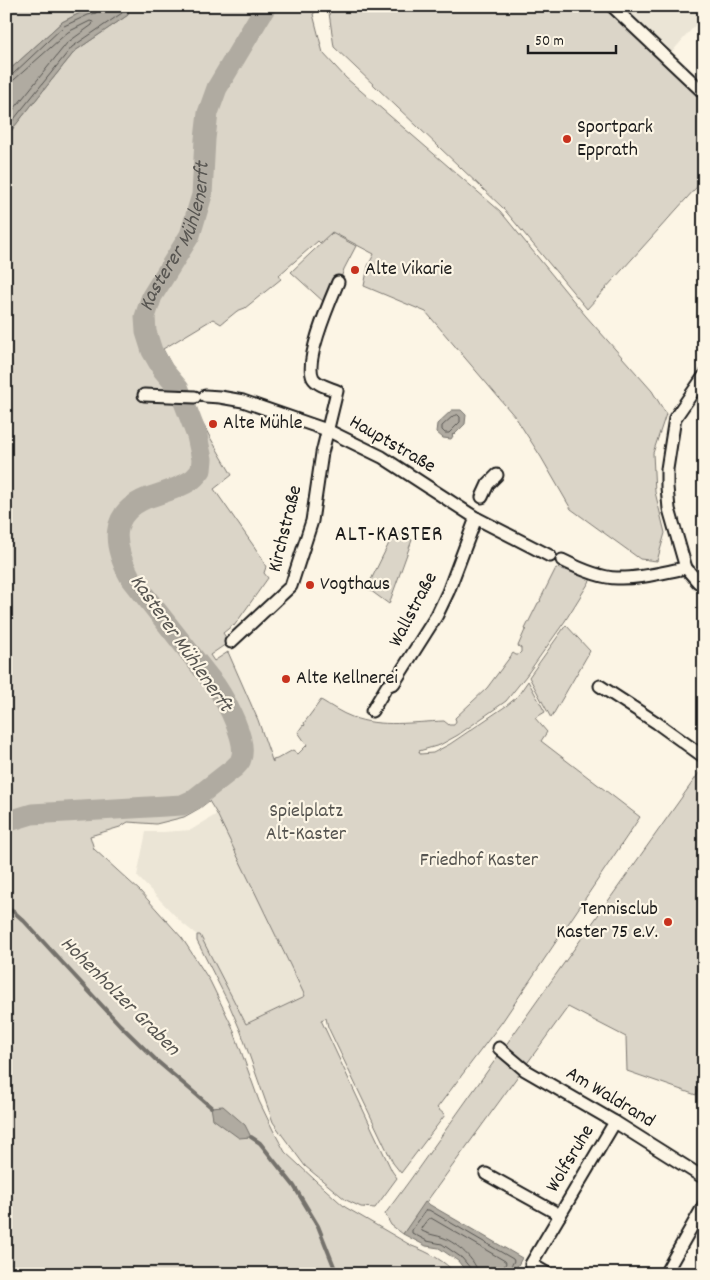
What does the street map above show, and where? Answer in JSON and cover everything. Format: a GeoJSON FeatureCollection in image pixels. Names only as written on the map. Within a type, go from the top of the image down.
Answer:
{"type":"FeatureCollection","features":[{"type":"Feature","properties":{"kind":"street"},"geometry":{"type":"LineString","coordinates":[[612,6],[704,94]]}},
{"type":"Feature","properties":{"kind":"street","name":"Kirchstraße"},"geometry":{"type":"LineString","coordinates":[[230,644],[291,586],[312,521],[316,487],[337,391],[316,382],[312,372],[312,358],[323,320],[338,282]]}},
{"type":"Feature","properties":{"kind":"street"},"geometry":{"type":"LineString","coordinates":[[704,376],[675,418],[666,487],[669,510],[686,568],[704,586]]}},
{"type":"Feature","properties":{"kind":"street","name":"Hauptstraße"},"geometry":{"type":"LineString","coordinates":[[144,395],[220,397],[243,401],[327,430],[382,457],[477,509],[550,556]]}},
{"type":"Feature","properties":{"kind":"street","name":"Wallstraße"},"geometry":{"type":"LineString","coordinates":[[372,710],[387,686],[394,683],[437,614],[448,592],[477,509],[488,484],[497,475]]}},
{"type":"Feature","properties":{"kind":"street"},"geometry":{"type":"LineString","coordinates":[[562,560],[596,574],[615,578],[632,578],[686,568]]}},
{"type":"Feature","properties":{"kind":"street"},"geometry":{"type":"LineString","coordinates":[[600,686],[704,757]]}},
{"type":"Feature","properties":{"kind":"street","name":"Am Waldrand"},"geometry":{"type":"LineString","coordinates":[[499,1048],[526,1070],[615,1122],[704,1178]]}},
{"type":"Feature","properties":{"kind":"street","name":"Wolfsruhe"},"geometry":{"type":"LineString","coordinates":[[548,1274],[531,1264],[615,1122]]}},
{"type":"Feature","properties":{"kind":"street","name":"Wolfsruhe"},"geometry":{"type":"LineString","coordinates":[[486,1174],[560,1215]]}},
{"type":"Feature","properties":{"kind":"street"},"geometry":{"type":"LineString","coordinates":[[665,1274],[704,1205]]}},
{"type":"Feature","properties":{"kind":"shaded area"},"geometry":{"type":"Polygon","coordinates":[[[620,6],[704,6],[704,15],[671,53],[620,6]]]}},
{"type":"Feature","properties":{"kind":"shaded area"},"geometry":{"type":"Polygon","coordinates":[[[217,814],[305,996],[246,1024],[200,935],[197,935],[182,923],[137,876],[146,832],[191,830],[217,814]]]}},
{"type":"Feature","properties":{"kind":"green space"},"geometry":{"type":"Polygon","coordinates":[[[6,6],[103,6],[86,10],[62,22],[6,73],[6,6]]]}},
{"type":"Feature","properties":{"kind":"green space"},"geometry":{"type":"Polygon","coordinates":[[[126,6],[323,6],[313,14],[323,53],[346,78],[500,211],[585,315],[652,391],[666,414],[653,453],[655,492],[665,533],[657,561],[640,559],[571,509],[516,418],[426,312],[364,286],[368,266],[374,254],[332,232],[320,243],[318,241],[279,275],[281,279],[245,308],[237,311],[221,324],[213,319],[163,349],[232,475],[214,489],[260,555],[266,567],[264,573],[268,578],[234,626],[223,633],[229,642],[210,655],[214,661],[228,652],[258,720],[273,763],[273,760],[293,750],[298,754],[307,745],[298,732],[305,725],[304,723],[321,700],[344,714],[363,720],[397,724],[444,721],[449,725],[454,725],[455,718],[487,688],[513,653],[518,655],[521,652],[521,648],[518,646],[525,630],[527,630],[525,629],[538,603],[541,601],[556,568],[593,576],[565,621],[506,701],[458,735],[440,745],[419,751],[420,754],[433,753],[450,744],[506,706],[517,697],[528,681],[545,712],[535,718],[547,732],[541,741],[640,817],[502,1022],[437,1108],[445,1115],[401,1173],[393,1163],[328,1027],[326,1018],[321,1020],[397,1178],[375,1208],[361,1207],[346,1200],[305,1166],[273,1122],[241,1032],[197,941],[197,935],[200,935],[246,1024],[305,996],[209,801],[184,817],[156,824],[128,822],[120,827],[90,836],[94,849],[140,891],[182,938],[210,981],[232,1026],[259,1101],[285,1152],[345,1207],[412,1246],[436,1257],[456,1274],[6,1274],[6,137],[75,51],[128,15],[126,6]]]}},
{"type":"Feature","properties":{"kind":"green space","name":"Sportpark Epprath"},"geometry":{"type":"Polygon","coordinates":[[[328,6],[602,6],[704,100],[704,179],[587,309],[503,208],[334,47],[328,6]]]}},
{"type":"Feature","properties":{"kind":"green space"},"geometry":{"type":"Polygon","coordinates":[[[332,233],[356,246],[340,281],[325,303],[291,272],[332,233]]]}},
{"type":"Feature","properties":{"kind":"green space"},"geometry":{"type":"Polygon","coordinates":[[[395,531],[412,540],[389,604],[367,588],[395,531]]]}},
{"type":"Feature","properties":{"kind":"green space"},"geometry":{"type":"Polygon","coordinates":[[[566,625],[590,651],[551,718],[529,677],[566,625]]]}},
{"type":"Feature","properties":{"kind":"green space"},"geometry":{"type":"Polygon","coordinates":[[[704,766],[704,1048],[700,1060],[704,1061],[704,1078],[696,1095],[627,1071],[626,1037],[568,1007],[403,1234],[391,1225],[385,1214],[704,766]]]}},
{"type":"Feature","properties":{"kind":"water"},"geometry":{"type":"Polygon","coordinates":[[[103,6],[126,6],[128,15],[75,51],[6,137],[6,73],[62,22],[86,10],[103,6]]]}},
{"type":"Feature","properties":{"kind":"water"},"geometry":{"type":"Polygon","coordinates":[[[452,410],[461,410],[466,415],[465,424],[452,435],[451,439],[443,438],[436,432],[437,424],[452,410]]]}},
{"type":"Feature","properties":{"kind":"water"},"geometry":{"type":"Polygon","coordinates":[[[223,1106],[245,1125],[251,1137],[239,1138],[213,1119],[211,1107],[223,1106]]]}},
{"type":"Feature","properties":{"kind":"water"},"geometry":{"type":"Polygon","coordinates":[[[425,1202],[522,1258],[513,1274],[468,1274],[458,1261],[439,1248],[426,1246],[403,1234],[425,1202]]]}},
{"type":"Feature","properties":{"kind":"waterway","name":"Kasterer Mühlenerft"},"geometry":{"type":"LineString","coordinates":[[6,822],[32,814],[182,805],[193,800],[234,768],[241,759],[242,751],[239,732],[225,701],[216,686],[130,577],[120,554],[118,532],[120,522],[134,505],[147,498],[185,484],[193,479],[201,470],[202,459],[197,436],[179,389],[163,370],[152,351],[146,332],[145,317],[152,296],[190,235],[202,195],[208,113],[217,88],[266,6]]}},
{"type":"Feature","properties":{"kind":"waterway","name":"Hohenholzer Graben"},"geometry":{"type":"LineString","coordinates":[[6,908],[24,921],[120,1025],[157,1061],[211,1107]]}},
{"type":"Feature","properties":{"kind":"waterway","name":"Hohenholzer Graben"},"geometry":{"type":"LineString","coordinates":[[251,1137],[260,1143],[294,1186],[318,1226],[337,1274]]}},
{"type":"Feature","properties":{"kind":"place","name":"Sportpark Epprath"},"geometry":{"type":"Point","coordinates":[567,139]}},
{"type":"Feature","properties":{"kind":"place","name":"Alte Vikarie"},"geometry":{"type":"Point","coordinates":[355,270]}},
{"type":"Feature","properties":{"kind":"place","name":"Alte Mühle"},"geometry":{"type":"Point","coordinates":[213,424]}},
{"type":"Feature","properties":{"kind":"place","name":"Vogthaus"},"geometry":{"type":"Point","coordinates":[310,585]}},
{"type":"Feature","properties":{"kind":"place","name":"Alte Kellnerei"},"geometry":{"type":"Point","coordinates":[286,679]}},
{"type":"Feature","properties":{"kind":"place","name":"Tennisclub Kaster 75 e.V."},"geometry":{"type":"Point","coordinates":[668,922]}},
{"type":"Feature","properties":{"kind":"district","name":"ALT-KASTER"},"geometry":{"type":"Point","coordinates":[389,535]}},
{"type":"Feature","properties":{"kind":"park label","name":"Spielplatz Alt-Kaster"},"geometry":{"type":"Point","coordinates":[306,824]}},
{"type":"Feature","properties":{"kind":"park label","name":"Friedhof Kaster"},"geometry":{"type":"Point","coordinates":[479,861]}}]}
